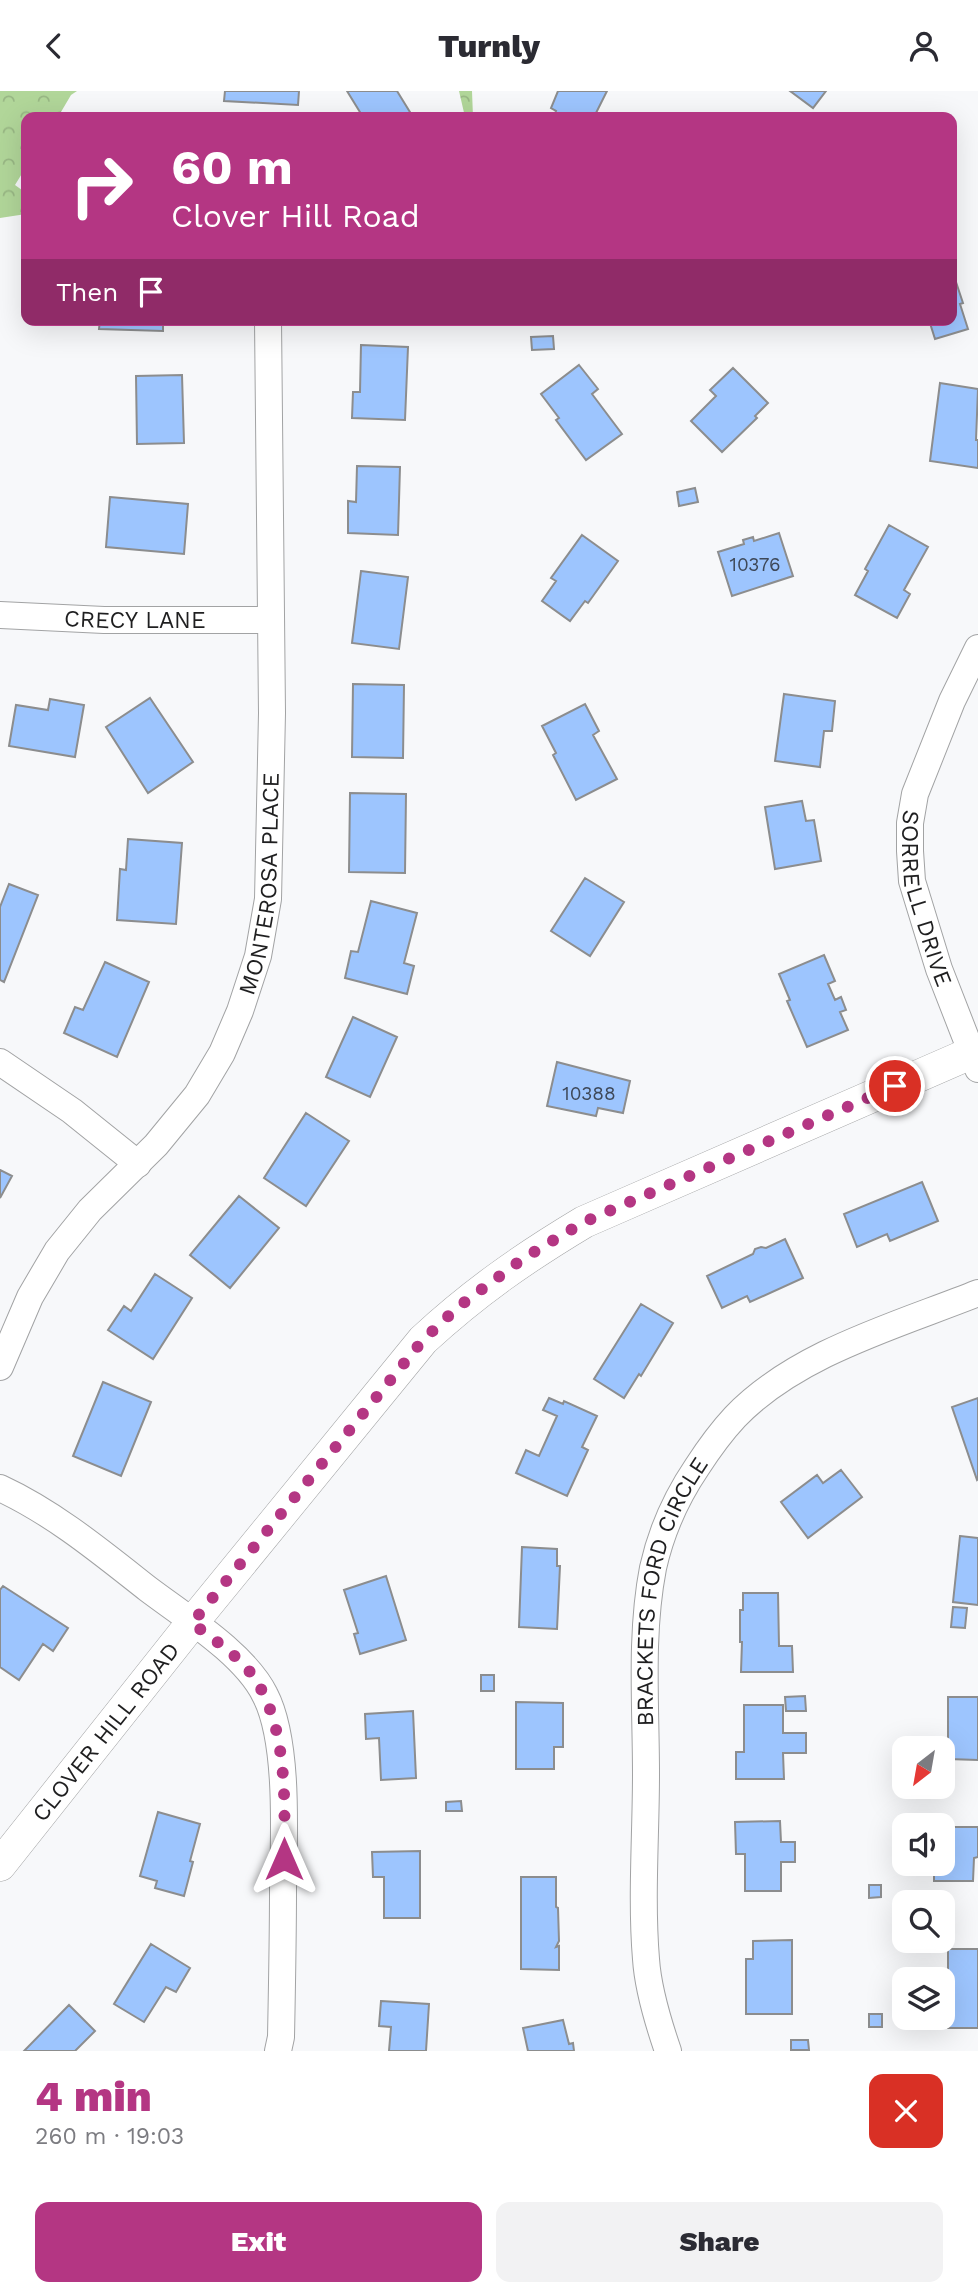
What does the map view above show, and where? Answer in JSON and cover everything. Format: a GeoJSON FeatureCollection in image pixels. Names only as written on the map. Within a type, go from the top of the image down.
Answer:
{"type":"FeatureCollection","features":[{"type":"Feature","properties":{"kind":"street","name":"MONTEROSA PLACE"},"geometry":{"type":"LineString","coordinates":[[0,1367],[30,1297],[57,1251],[90,1210],[138,1164],[197,1095],[222,1053],[240,1011],[258,956],[268,899],[272,713],[268,326]]}},
{"type":"Feature","properties":{"kind":"street","name":"CRECY LANE"},"geometry":{"type":"LineString","coordinates":[[0,615],[104,620],[271,620]]}},
{"type":"Feature","properties":{"kind":"street","name":"SORRELL DRIVE"},"geometry":{"type":"LineString","coordinates":[[976,1058],[939,969],[912,881],[910,823],[915,794],[929,755],[978,648]]}},
{"type":"Feature","properties":{"kind":"street","name":"CLOVER HILL ROAD"},"geometry":{"type":"LineString","coordinates":[[0,1865],[192,1623],[423,1340],[458,1307],[524,1258],[584,1222],[976,1058]]}},
{"type":"Feature","properties":{"kind":"street"},"geometry":{"type":"LineString","coordinates":[[0,1062],[72,1111],[138,1164]]}},
{"type":"Feature","properties":{"kind":"street","name":"BRACKETS FORD CIRCLE"},"geometry":{"type":"LineString","coordinates":[[668,2051],[658,2023],[646,1961],[643,1909],[646,1878],[647,1621],[653,1570],[663,1530],[687,1482],[712,1445],[736,1416],[766,1390],[834,1351],[978,1293]]}},
{"type":"Feature","properties":{"kind":"street"},"geometry":{"type":"LineString","coordinates":[[0,1487],[77,1533],[192,1623],[248,1670],[265,1695],[277,1730],[284,1834],[281,2037],[278,2051]]}},
{"type":"Feature","properties":{"kind":"green space"},"geometry":{"type":"Polygon","coordinates":[[[0,91],[77,91],[71,95],[61,112],[21,112],[21,175],[15,185],[21,189],[21,215],[0,218],[0,91]]]}},
{"type":"Feature","properties":{"kind":"green space"},"geometry":{"type":"Polygon","coordinates":[[[459,91],[472,91],[473,112],[464,112],[459,91]]]}},
{"type":"Feature","properties":{"kind":"building"},"geometry":{"type":"Polygon","coordinates":[[[225,91],[299,91],[298,105],[224,101],[225,91]]]}},
{"type":"Feature","properties":{"kind":"building"},"geometry":{"type":"Polygon","coordinates":[[[347,91],[397,91],[410,112],[360,112],[347,91]]]}},
{"type":"Feature","properties":{"kind":"building"},"geometry":{"type":"Polygon","coordinates":[[[558,91],[607,91],[596,112],[556,112],[551,108],[558,91]]]}},
{"type":"Feature","properties":{"kind":"building"},"geometry":{"type":"Polygon","coordinates":[[[790,91],[826,91],[813,108],[790,91]]]}},
{"type":"Feature","properties":{"kind":"building"},"geometry":{"type":"Polygon","coordinates":[[[957,285],[968,329],[935,339],[931,326],[957,326],[957,285]]]}},
{"type":"Feature","properties":{"kind":"building"},"geometry":{"type":"Polygon","coordinates":[[[99,326],[163,326],[163,331],[99,329],[99,326]]]}},
{"type":"Feature","properties":{"kind":"building"},"geometry":{"type":"Polygon","coordinates":[[[553,336],[554,349],[532,350],[531,337],[553,336]]]}},
{"type":"Feature","properties":{"kind":"building"},"geometry":{"type":"Polygon","coordinates":[[[361,345],[408,347],[405,420],[352,418],[353,392],[360,392],[361,345]]]}},
{"type":"Feature","properties":{"kind":"building"},"geometry":{"type":"Polygon","coordinates":[[[579,365],[598,389],[592,394],[622,434],[586,460],[556,420],[559,418],[541,394],[579,365]]]}},
{"type":"Feature","properties":{"kind":"building"},"geometry":{"type":"Polygon","coordinates":[[[733,368],[768,403],[755,416],[757,418],[722,452],[691,421],[716,396],[710,390],[733,368]]]}},
{"type":"Feature","properties":{"kind":"building"},"geometry":{"type":"Polygon","coordinates":[[[182,375],[184,443],[137,444],[136,376],[182,375]]]}},
{"type":"Feature","properties":{"kind":"building"},"geometry":{"type":"Polygon","coordinates":[[[940,383],[978,389],[978,468],[930,461],[940,383]]]}},
{"type":"Feature","properties":{"kind":"building"},"geometry":{"type":"Polygon","coordinates":[[[357,466],[400,467],[398,535],[348,533],[348,501],[356,502],[357,466]]]}},
{"type":"Feature","properties":{"kind":"building"},"geometry":{"type":"Polygon","coordinates":[[[695,488],[698,502],[679,506],[677,492],[695,488]]]}},
{"type":"Feature","properties":{"kind":"building"},"geometry":{"type":"Polygon","coordinates":[[[110,497],[188,504],[184,554],[106,547],[110,497]]]}},
{"type":"Feature","properties":{"kind":"building"},"geometry":{"type":"Polygon","coordinates":[[[889,525],[928,547],[904,590],[910,594],[897,618],[855,595],[868,571],[865,569],[889,525]]]}},
{"type":"Feature","properties":{"kind":"building"},"geometry":{"type":"Polygon","coordinates":[[[779,533],[793,576],[732,596],[718,552],[744,544],[743,540],[753,537],[754,541],[779,533]]]}},
{"type":"Feature","properties":{"kind":"building"},"geometry":{"type":"Polygon","coordinates":[[[582,535],[618,561],[588,603],[585,601],[570,621],[542,601],[556,581],[551,578],[582,535]]]}},
{"type":"Feature","properties":{"kind":"building"},"geometry":{"type":"Polygon","coordinates":[[[361,571],[408,577],[399,649],[352,643],[361,571]]]}},
{"type":"Feature","properties":{"kind":"building"},"geometry":{"type":"Polygon","coordinates":[[[353,684],[404,685],[403,758],[352,757],[353,684]]]}},
{"type":"Feature","properties":{"kind":"building"},"geometry":{"type":"Polygon","coordinates":[[[784,694],[835,701],[832,731],[824,731],[820,767],[775,761],[784,694]]]}},
{"type":"Feature","properties":{"kind":"building"},"geometry":{"type":"Polygon","coordinates":[[[150,698],[193,762],[148,793],[106,727],[150,698]]]}},
{"type":"Feature","properties":{"kind":"building"},"geometry":{"type":"Polygon","coordinates":[[[50,699],[84,705],[75,757],[9,746],[16,705],[48,710],[50,699]]]}},
{"type":"Feature","properties":{"kind":"building"},"geometry":{"type":"Polygon","coordinates":[[[585,704],[599,731],[593,735],[617,779],[576,800],[553,755],[556,753],[542,726],[585,704]]]}},
{"type":"Feature","properties":{"kind":"building"},"geometry":{"type":"Polygon","coordinates":[[[350,793],[406,794],[405,873],[349,872],[350,793]]]}},
{"type":"Feature","properties":{"kind":"building"},"geometry":{"type":"Polygon","coordinates":[[[802,801],[806,821],[814,820],[821,861],[775,869],[765,807],[802,801]]]}},
{"type":"Feature","properties":{"kind":"building"},"geometry":{"type":"Polygon","coordinates":[[[128,839],[182,843],[176,924],[117,920],[120,869],[126,870],[128,839]]]}},
{"type":"Feature","properties":{"kind":"building"},"geometry":{"type":"Polygon","coordinates":[[[585,878],[624,902],[590,956],[551,931],[585,878]]]}},
{"type":"Feature","properties":{"kind":"building"},"geometry":{"type":"Polygon","coordinates":[[[9,884],[38,895],[4,982],[0,980],[0,907],[9,884]]]}},
{"type":"Feature","properties":{"kind":"building"},"geometry":{"type":"Polygon","coordinates":[[[371,901],[417,913],[404,963],[414,966],[407,994],[345,978],[351,951],[358,952],[371,901]]]}},
{"type":"Feature","properties":{"kind":"building"},"geometry":{"type":"Polygon","coordinates":[[[824,955],[835,981],[828,984],[835,1000],[841,997],[846,1010],[840,1012],[848,1030],[807,1047],[787,1001],[790,1000],[779,974],[824,955]]]}},
{"type":"Feature","properties":{"kind":"building"},"geometry":{"type":"Polygon","coordinates":[[[105,962],[149,982],[117,1057],[64,1033],[75,1007],[83,1010],[105,962]]]}},
{"type":"Feature","properties":{"kind":"building"},"geometry":{"type":"Polygon","coordinates":[[[353,1017],[397,1037],[370,1097],[326,1077],[353,1017]]]}},
{"type":"Feature","properties":{"kind":"building"},"geometry":{"type":"Polygon","coordinates":[[[557,1062],[630,1081],[623,1113],[598,1108],[596,1116],[547,1106],[557,1062]]]}},
{"type":"Feature","properties":{"kind":"building"},"geometry":{"type":"Polygon","coordinates":[[[306,1113],[349,1141],[306,1206],[264,1178],[306,1113]]]}},
{"type":"Feature","properties":{"kind":"building"},"geometry":{"type":"Polygon","coordinates":[[[0,1170],[12,1176],[0,1198],[0,1170]]]}},
{"type":"Feature","properties":{"kind":"building"},"geometry":{"type":"Polygon","coordinates":[[[922,1182],[938,1221],[890,1241],[887,1234],[857,1247],[844,1214],[922,1182]]]}},
{"type":"Feature","properties":{"kind":"building"},"geometry":{"type":"Polygon","coordinates":[[[239,1196],[279,1228],[230,1288],[190,1255],[239,1196]]]}},
{"type":"Feature","properties":{"kind":"building"},"geometry":{"type":"Polygon","coordinates":[[[785,1239],[803,1278],[750,1302],[747,1296],[722,1308],[707,1276],[753,1254],[755,1249],[766,1248],[785,1239]]]}},
{"type":"Feature","properties":{"kind":"building"},"geometry":{"type":"Polygon","coordinates":[[[155,1274],[192,1298],[153,1359],[108,1330],[124,1306],[131,1311],[155,1274]]]}},
{"type":"Feature","properties":{"kind":"building"},"geometry":{"type":"Polygon","coordinates":[[[641,1304],[673,1323],[641,1376],[639,1374],[624,1398],[594,1379],[641,1304]]]}},
{"type":"Feature","properties":{"kind":"building"},"geometry":{"type":"Polygon","coordinates":[[[103,1382],[151,1402],[121,1476],[73,1456],[103,1382]]]}},
{"type":"Feature","properties":{"kind":"building"},"geometry":{"type":"Polygon","coordinates":[[[549,1398],[563,1404],[564,1401],[597,1416],[582,1447],[588,1450],[567,1496],[516,1473],[526,1450],[539,1456],[557,1416],[543,1410],[549,1398]]]}},
{"type":"Feature","properties":{"kind":"building"},"geometry":{"type":"Polygon","coordinates":[[[978,1398],[978,1479],[977,1480],[952,1407],[978,1398]]]}},
{"type":"Feature","properties":{"kind":"building"},"geometry":{"type":"Polygon","coordinates":[[[841,1470],[862,1497],[808,1538],[781,1502],[817,1475],[823,1483],[841,1470]]]}},
{"type":"Feature","properties":{"kind":"building"},"geometry":{"type":"Polygon","coordinates":[[[960,1536],[978,1538],[978,1605],[953,1602],[960,1536]]]}},
{"type":"Feature","properties":{"kind":"building"},"geometry":{"type":"Polygon","coordinates":[[[522,1547],[557,1549],[557,1566],[560,1566],[557,1629],[519,1627],[522,1547]]]}},
{"type":"Feature","properties":{"kind":"building"},"geometry":{"type":"Polygon","coordinates":[[[386,1576],[406,1640],[360,1654],[354,1634],[358,1633],[344,1590],[386,1576]]]}},
{"type":"Feature","properties":{"kind":"building"},"geometry":{"type":"Polygon","coordinates":[[[3,1586],[68,1628],[53,1651],[43,1644],[19,1680],[0,1667],[0,1590],[3,1586]]]}},
{"type":"Feature","properties":{"kind":"building"},"geometry":{"type":"Polygon","coordinates":[[[743,1593],[778,1593],[779,1646],[792,1646],[793,1672],[741,1672],[740,1610],[743,1610],[743,1593]]]}},
{"type":"Feature","properties":{"kind":"building"},"geometry":{"type":"Polygon","coordinates":[[[953,1607],[967,1608],[965,1628],[951,1627],[953,1607]]]}},
{"type":"Feature","properties":{"kind":"building"},"geometry":{"type":"Polygon","coordinates":[[[481,1675],[494,1675],[494,1691],[481,1691],[481,1675]]]}},
{"type":"Feature","properties":{"kind":"building"},"geometry":{"type":"Polygon","coordinates":[[[805,1696],[806,1711],[786,1711],[785,1697],[805,1696]]]}},
{"type":"Feature","properties":{"kind":"building"},"geometry":{"type":"Polygon","coordinates":[[[948,1697],[978,1697],[978,1760],[956,1759],[956,1736],[948,1736],[948,1697]]]}},
{"type":"Feature","properties":{"kind":"building"},"geometry":{"type":"Polygon","coordinates":[[[516,1702],[563,1703],[563,1747],[554,1747],[554,1769],[516,1769],[516,1702]]]}},
{"type":"Feature","properties":{"kind":"building"},"geometry":{"type":"Polygon","coordinates":[[[744,1705],[783,1705],[783,1733],[806,1733],[806,1753],[783,1753],[784,1779],[736,1779],[736,1752],[744,1752],[744,1705]]]}},
{"type":"Feature","properties":{"kind":"building"},"geometry":{"type":"Polygon","coordinates":[[[413,1711],[416,1778],[381,1780],[379,1738],[366,1739],[365,1714],[413,1711]]]}},
{"type":"Feature","properties":{"kind":"building"},"geometry":{"type":"Polygon","coordinates":[[[461,1801],[462,1811],[446,1811],[446,1802],[461,1801]]]}},
{"type":"Feature","properties":{"kind":"building"},"geometry":{"type":"Polygon","coordinates":[[[158,1812],[200,1824],[184,1896],[155,1888],[157,1881],[140,1876],[158,1812]]]}},
{"type":"Feature","properties":{"kind":"building"},"geometry":{"type":"Polygon","coordinates":[[[780,1821],[781,1842],[795,1842],[795,1862],[781,1862],[781,1891],[745,1891],[745,1854],[736,1854],[735,1822],[780,1821]]]}},
{"type":"Feature","properties":{"kind":"building"},"geometry":{"type":"Polygon","coordinates":[[[955,1827],[978,1827],[978,1857],[974,1858],[973,1881],[934,1881],[934,1876],[955,1876],[955,1827]]]}},
{"type":"Feature","properties":{"kind":"building"},"geometry":{"type":"Polygon","coordinates":[[[420,1851],[420,1918],[384,1918],[384,1877],[373,1877],[372,1852],[420,1851]]]}},
{"type":"Feature","properties":{"kind":"building"},"geometry":{"type":"Polygon","coordinates":[[[521,1877],[556,1877],[559,1941],[556,1947],[559,1946],[559,1970],[521,1969],[521,1877]]]}},
{"type":"Feature","properties":{"kind":"building"},"geometry":{"type":"Polygon","coordinates":[[[869,1885],[881,1885],[881,1897],[869,1898],[869,1885]]]}},
{"type":"Feature","properties":{"kind":"building"},"geometry":{"type":"Polygon","coordinates":[[[792,1940],[792,2014],[746,2014],[746,1959],[753,1959],[753,1941],[792,1940]]]}},
{"type":"Feature","properties":{"kind":"building"},"geometry":{"type":"Polygon","coordinates":[[[151,1944],[190,1968],[176,1992],[166,1987],[144,2022],[114,2004],[151,1944]]]}},
{"type":"Feature","properties":{"kind":"building"},"geometry":{"type":"Polygon","coordinates":[[[955,1949],[978,1949],[978,2028],[955,2028],[955,1967],[948,1967],[948,1953],[955,1953],[955,1949]]]}},
{"type":"Feature","properties":{"kind":"building"},"geometry":{"type":"Polygon","coordinates":[[[381,2001],[429,2004],[426,2051],[389,2051],[391,2027],[379,2026],[381,2001]]]}},
{"type":"Feature","properties":{"kind":"building"},"geometry":{"type":"Polygon","coordinates":[[[69,2005],[95,2031],[75,2051],[24,2051],[69,2005]]]}},
{"type":"Feature","properties":{"kind":"building"},"geometry":{"type":"Polygon","coordinates":[[[869,2014],[882,2014],[882,2027],[869,2027],[869,2014]]]}},
{"type":"Feature","properties":{"kind":"building"},"geometry":{"type":"Polygon","coordinates":[[[563,2020],[569,2044],[573,2043],[574,2051],[528,2051],[523,2028],[563,2020]]]}},
{"type":"Feature","properties":{"kind":"building"},"geometry":{"type":"Polygon","coordinates":[[[791,2040],[808,2040],[809,2050],[791,2050],[791,2040]]]}},
{"type":"Feature","properties":{"kind":"route"},"geometry":{"type":"LineString","coordinates":[[284,1859],[282,1783],[277,1730],[265,1695],[248,1670],[192,1623],[423,1340],[458,1307],[524,1258],[584,1222],[895,1086]]}}]}
